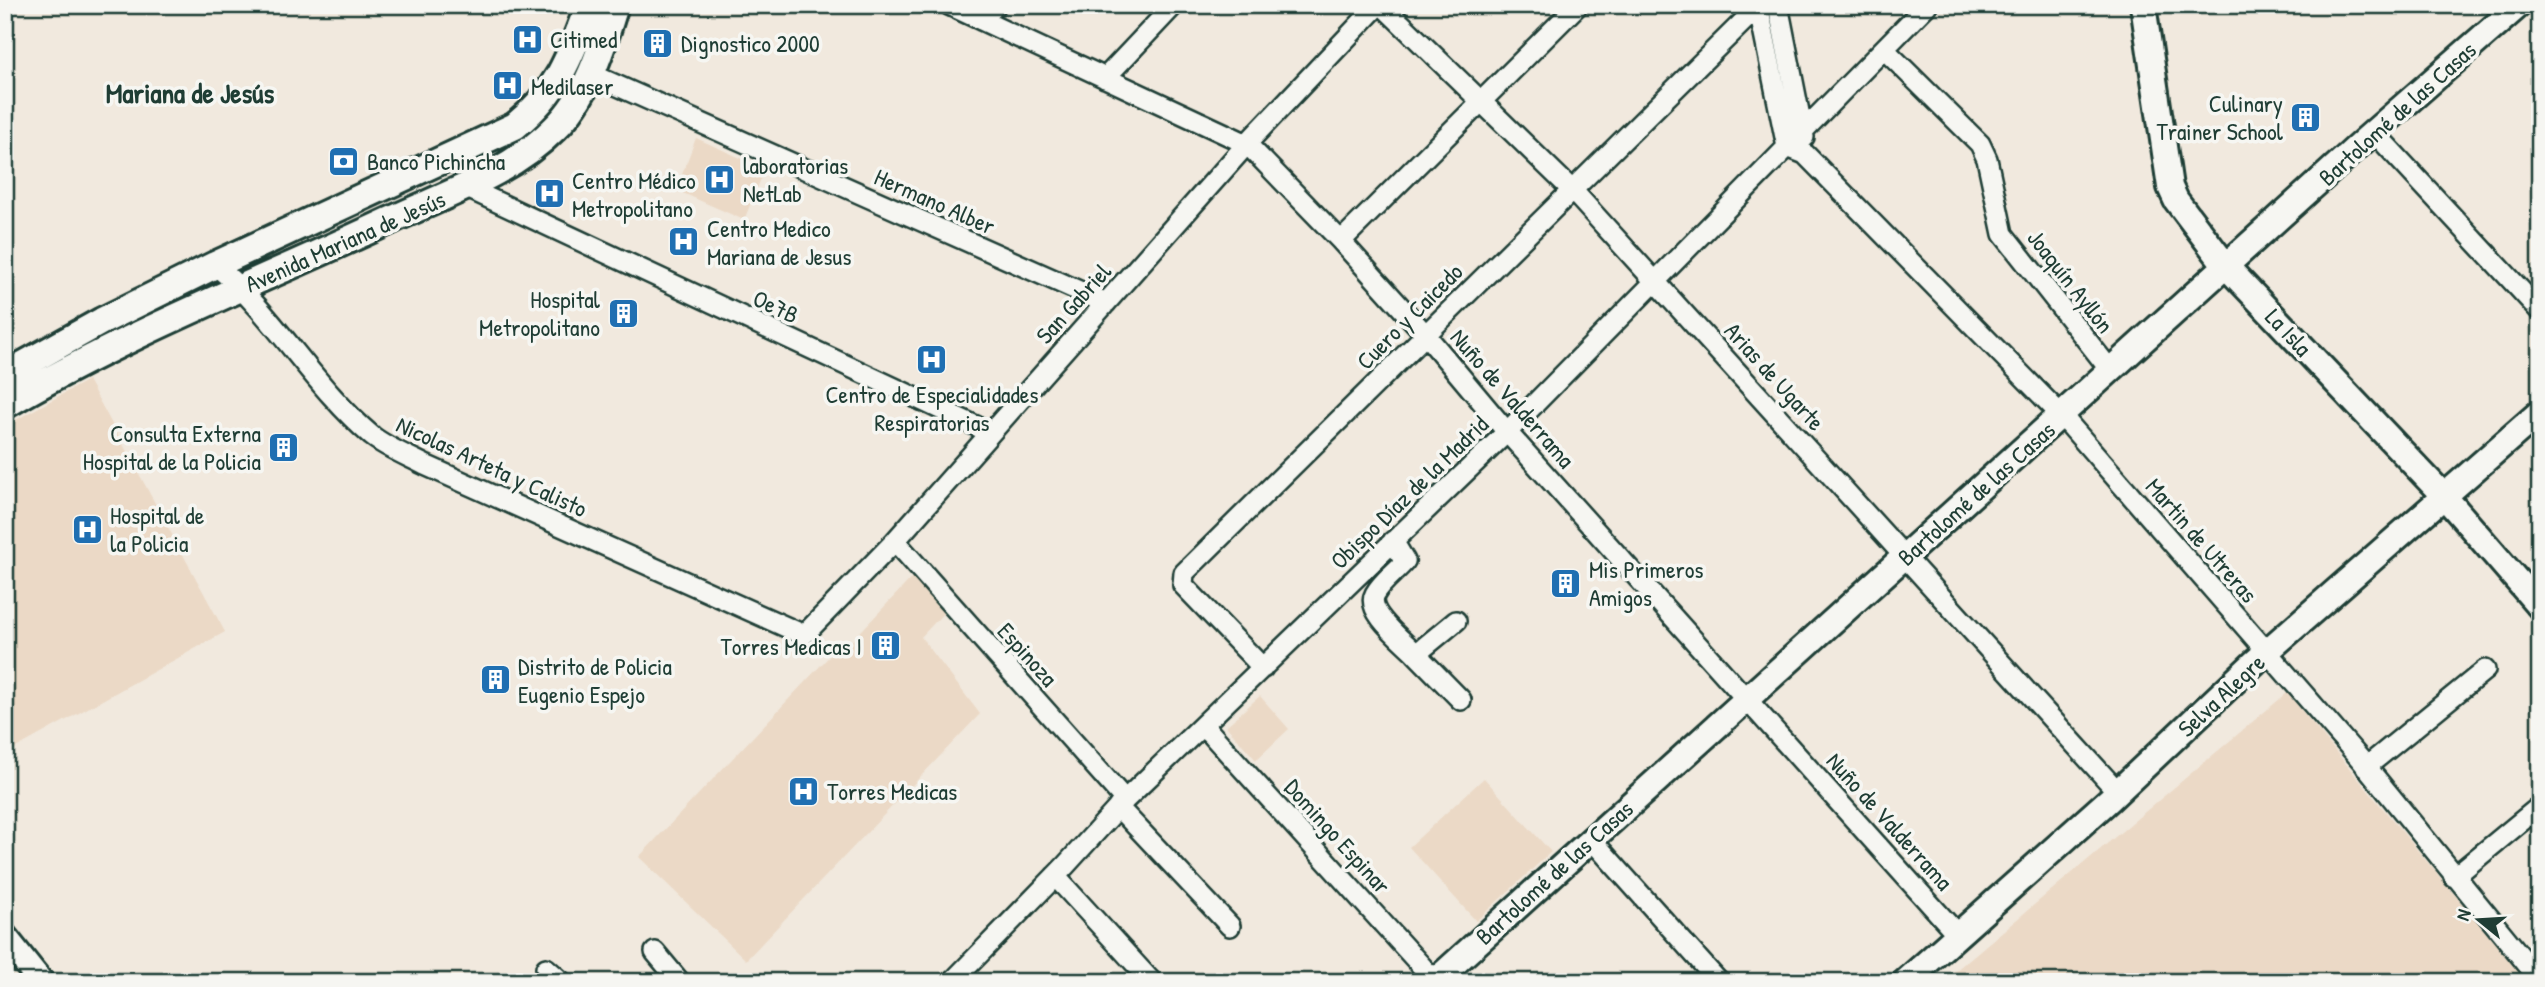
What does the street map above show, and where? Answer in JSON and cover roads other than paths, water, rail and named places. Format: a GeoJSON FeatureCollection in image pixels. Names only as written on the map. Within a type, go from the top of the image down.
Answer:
{"type":"FeatureCollection","features":[{"type":"Feature","properties":{"kind":"main road","name":"Avenida Mariana de Jesús"},"geometry":{"type":"LineString","coordinates":[[5,375],[102,321],[215,265],[516,126],[545,98],[556,82],[574,47],[589,5]]}},
{"type":"Feature","properties":{"kind":"main road","name":"Avenida Mariana de Jesús"},"geometry":{"type":"LineString","coordinates":[[5,405],[68,371],[241,287],[465,187],[512,161],[555,129],[566,117],[591,74],[615,5]]}},
{"type":"Feature","properties":{"kind":"street","name":"Nuño de Valderrama"},"geometry":{"type":"LineString","coordinates":[[948,5],[1247,144],[1341,241],[1425,334],[1507,432],[1957,934]]}},
{"type":"Feature","properties":{"kind":"street"},"geometry":{"type":"LineString","coordinates":[[981,20],[996,5]]}},
{"type":"Feature","properties":{"kind":"street"},"geometry":{"type":"LineString","coordinates":[[1105,78],[1174,5]]}},
{"type":"Feature","properties":{"kind":"street","name":"Arias de Ugarte"},"geometry":{"type":"LineString","coordinates":[[1380,5],[1573,191],[2118,792]]}},
{"type":"Feature","properties":{"kind":"street","name":"San Gabriel"},"geometry":{"type":"LineString","coordinates":[[804,635],[895,541],[1247,144],[1380,5]]}},
{"type":"Feature","properties":{"kind":"street"},"geometry":{"type":"LineString","coordinates":[[1341,241],[1578,5]]}},
{"type":"Feature","properties":{"kind":"street"},"geometry":{"type":"LineString","coordinates":[[1795,150],[1804,130],[1927,5]]}},
{"type":"Feature","properties":{"kind":"street","name":"La Isla"},"geometry":{"type":"LineString","coordinates":[[2143,5],[2170,187],[2176,200],[2226,266],[2444,496],[2540,607]]}},
{"type":"Feature","properties":{"kind":"street","name":"Bartolomé de las Casas"},"geometry":{"type":"LineString","coordinates":[[1435,981],[2374,132],[2519,5]]}},
{"type":"Feature","properties":{"kind":"street"},"geometry":{"type":"LineString","coordinates":[[1764,6],[1804,130]]}},
{"type":"Feature","properties":{"kind":"street"},"geometry":{"type":"LineString","coordinates":[[1764,6],[1795,150]]}},
{"type":"Feature","properties":{"kind":"street","name":"Cuero y Caicedo"},"geometry":{"type":"LineString","coordinates":[[1263,668],[1183,585],[1183,576],[1425,334],[1764,6]]}},
{"type":"Feature","properties":{"kind":"street","name":"Joaquín Ayllón"},"geometry":{"type":"LineString","coordinates":[[1884,49],[1980,144],[1987,159],[2003,234],[2111,372]]}},
{"type":"Feature","properties":{"kind":"street","name":"Hermano Alber"},"geometry":{"type":"LineString","coordinates":[[591,74],[1105,303]]}},
{"type":"Feature","properties":{"kind":"street"},"geometry":{"type":"LineString","coordinates":[[2374,132],[2540,311]]}},
{"type":"Feature","properties":{"kind":"street","name":"Obispo Díaz de la Madrid"},"geometry":{"type":"LineString","coordinates":[[952,982],[1121,804],[1507,432],[1655,281],[1795,150]]}},
{"type":"Feature","properties":{"kind":"street","name":"Martin de Utreras"},"geometry":{"type":"LineString","coordinates":[[1795,150],[2062,416],[2366,767],[2540,980]]}},
{"type":"Feature","properties":{"kind":"street","name":"Oe7B"},"geometry":{"type":"LineString","coordinates":[[465,187],[989,432]]}},
{"type":"Feature","properties":{"kind":"street","name":"Nicolas Arteta y Calisto"},"geometry":{"type":"LineString","coordinates":[[215,265],[241,287],[337,400],[374,438],[425,465],[804,635]]}},
{"type":"Feature","properties":{"kind":"street","name":"Selva Alegre"},"geometry":{"type":"LineString","coordinates":[[1905,982],[2118,792],[2267,652],[2540,412]]}},
{"type":"Feature","properties":{"kind":"street","name":"Espinoza"},"geometry":{"type":"LineString","coordinates":[[895,541],[1121,804],[1230,926]]}},
{"type":"Feature","properties":{"kind":"street"},"geometry":{"type":"LineString","coordinates":[[1393,541],[1405,561],[1376,592],[1373,604],[1377,614],[1461,700]]}},
{"type":"Feature","properties":{"kind":"street"},"geometry":{"type":"LineString","coordinates":[[1416,654],[1456,621]]}},
{"type":"Feature","properties":{"kind":"street"},"geometry":{"type":"LineString","coordinates":[[2366,767],[2485,670]]}},
{"type":"Feature","properties":{"kind":"street","name":"Domingo Espinar"},"geometry":{"type":"LineString","coordinates":[[1203,725],[1435,981]]}},
{"type":"Feature","properties":{"kind":"street"},"geometry":{"type":"LineString","coordinates":[[2455,877],[2540,806]]}},
{"type":"Feature","properties":{"kind":"street"},"geometry":{"type":"LineString","coordinates":[[1591,839],[1719,982]]}},
{"type":"Feature","properties":{"kind":"street"},"geometry":{"type":"LineString","coordinates":[[1055,876],[1152,982]]}},
{"type":"Feature","properties":{"kind":"street"},"geometry":{"type":"LineString","coordinates":[[5,937],[41,982]]}},
{"type":"Feature","properties":{"kind":"street"},"geometry":{"type":"LineString","coordinates":[[655,953],[680,982]]}},
{"type":"Feature","properties":{"kind":"street"},"geometry":{"type":"LineString","coordinates":[[546,968],[562,982]]}},
{"type":"Feature","properties":{"kind":"place","name":"Citimed"},"geometry":{"type":"Point","coordinates":[527,39]}},
{"type":"Feature","properties":{"kind":"place","name":"Dignostico 2000"},"geometry":{"type":"Point","coordinates":[658,43]}},
{"type":"Feature","properties":{"kind":"place","name":"Medilaser"},"geometry":{"type":"Point","coordinates":[508,86]}},
{"type":"Feature","properties":{"kind":"place","name":"Culinary Trainer School"},"geometry":{"type":"Point","coordinates":[2306,117]}},
{"type":"Feature","properties":{"kind":"place","name":"Banco Pichincha"},"geometry":{"type":"Point","coordinates":[344,161]}},
{"type":"Feature","properties":{"kind":"place","name":"laboratorias NetLab"},"geometry":{"type":"Point","coordinates":[720,179]}},
{"type":"Feature","properties":{"kind":"place","name":"Centro Médico Metropolitano"},"geometry":{"type":"Point","coordinates":[549,194]}},
{"type":"Feature","properties":{"kind":"place","name":"Centro Medico Mariana de Jesus"},"geometry":{"type":"Point","coordinates":[684,242]}},
{"type":"Feature","properties":{"kind":"place","name":"Hospital Metropolitano"},"geometry":{"type":"Point","coordinates":[623,313]}},
{"type":"Feature","properties":{"kind":"place","name":"Centro de Especialidades Respiratorias"},"geometry":{"type":"Point","coordinates":[932,360]}},
{"type":"Feature","properties":{"kind":"place","name":"Consulta Externa Hospital de la Policia"},"geometry":{"type":"Point","coordinates":[284,447]}},
{"type":"Feature","properties":{"kind":"place","name":"Hospital de la Policia"},"geometry":{"type":"Point","coordinates":[87,529]}},
{"type":"Feature","properties":{"kind":"place","name":"Mis Primeros Amigos"},"geometry":{"type":"Point","coordinates":[1566,583]}},
{"type":"Feature","properties":{"kind":"place","name":"Torres Medicas I"},"geometry":{"type":"Point","coordinates":[885,646]}},
{"type":"Feature","properties":{"kind":"place","name":"Distrito de Policia Eugenio Espejo"},"geometry":{"type":"Point","coordinates":[495,680]}},
{"type":"Feature","properties":{"kind":"place","name":"Torres Medicas"},"geometry":{"type":"Point","coordinates":[804,791]}},
{"type":"Feature","properties":{"kind":"district","name":"Mariana de Jesús"},"geometry":{"type":"Point","coordinates":[190,93]}}]}
